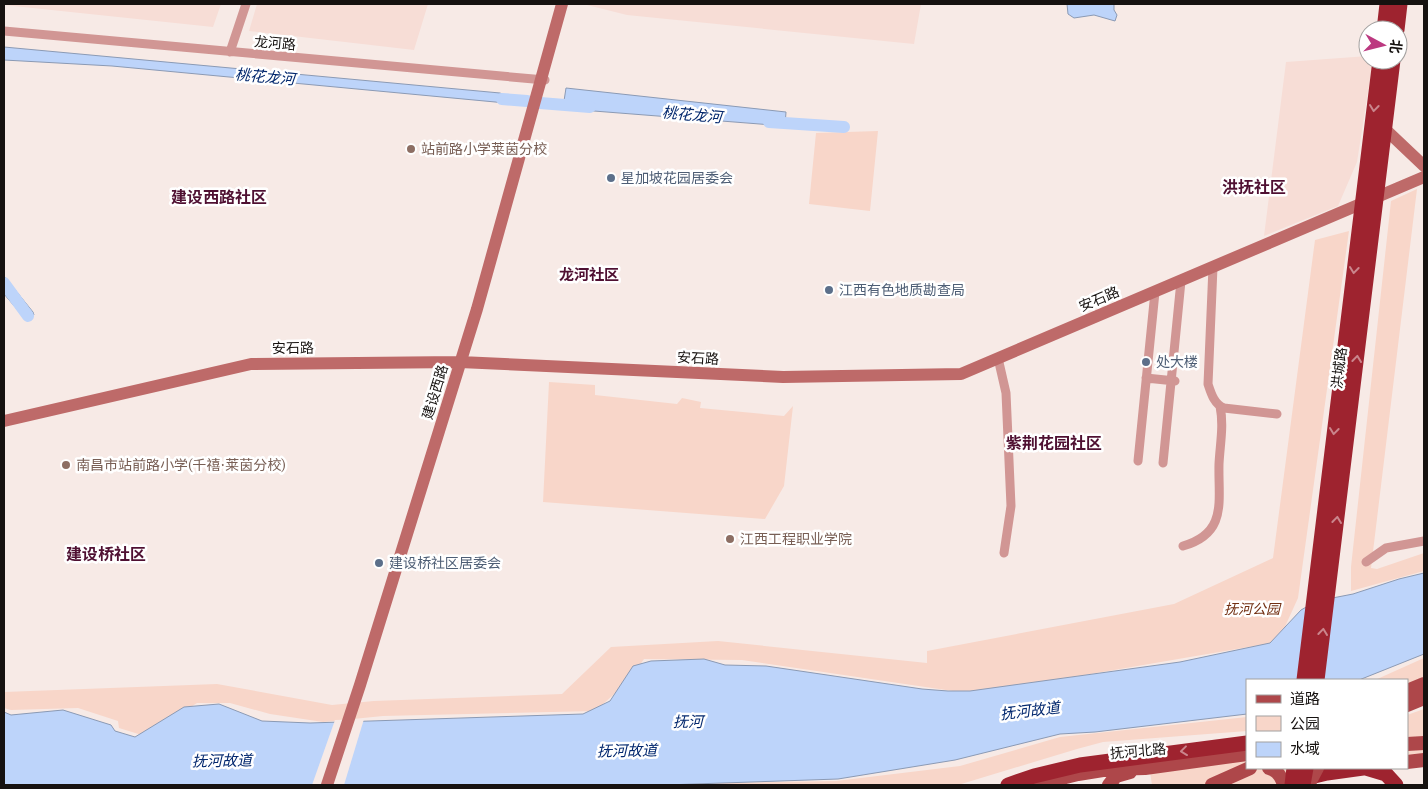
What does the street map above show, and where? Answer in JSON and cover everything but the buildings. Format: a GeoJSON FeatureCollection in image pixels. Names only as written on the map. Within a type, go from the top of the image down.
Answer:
{"type":"FeatureCollection","features":[{"type":"Feature","properties":{"kind":"highway"},"geometry":{"type":"LineString","coordinates":[[1385,20],[1387,4]]}},
{"type":"Feature","properties":{"kind":"highway"},"geometry":{"type":"LineString","coordinates":[[1398,20],[1400,4]]}},
{"type":"Feature","properties":{"kind":"highway","name":"洪城路"},"geometry":{"type":"LineString","coordinates":[[1304,679],[1324,569],[1370,199],[1379,70]]}},
{"type":"Feature","properties":{"kind":"highway","name":"洪城路"},"geometry":{"type":"LineString","coordinates":[[1370,199],[1385,128],[1392,70]]}},
{"type":"Feature","properties":{"kind":"highway","name":"洪城路"},"geometry":{"type":"LineString","coordinates":[[1317,679],[1324,569]]}},
{"type":"Feature","properties":{"kind":"highway"},"geometry":{"type":"LineString","coordinates":[[1008,785],[1034,776],[1080,765],[1240,744]]}},
{"type":"Feature","properties":{"kind":"highway"},"geometry":{"type":"LineString","coordinates":[[1292,785],[1294,769]]}},
{"type":"Feature","properties":{"kind":"highway"},"geometry":{"type":"LineString","coordinates":[[1304,785],[1306,769]]}},
{"type":"Feature","properties":{"kind":"highway"},"geometry":{"type":"LineString","coordinates":[[1279,785],[1326,773],[1357,769]]}},
{"type":"Feature","properties":{"kind":"highway"},"geometry":{"type":"LineString","coordinates":[[1368,769],[1386,774],[1396,785]]}},
{"type":"Feature","properties":{"kind":"main road"},"geometry":{"type":"LineString","coordinates":[[1408,692],[1424,684]]}},
{"type":"Feature","properties":{"kind":"main road"},"geometry":{"type":"LineString","coordinates":[[1408,705],[1424,698]]}},
{"type":"Feature","properties":{"kind":"main road"},"geometry":{"type":"LineString","coordinates":[[1408,744],[1424,743]]}},
{"type":"Feature","properties":{"kind":"main road","name":"抚河北路"},"geometry":{"type":"LineString","coordinates":[[1033,785],[1094,772],[1145,768],[1246,754]]}},
{"type":"Feature","properties":{"kind":"main road"},"geometry":{"type":"LineString","coordinates":[[1408,762],[1424,760]]}},
{"type":"Feature","properties":{"kind":"main road"},"geometry":{"type":"LineString","coordinates":[[1109,785],[1116,776],[1145,768]]}},
{"type":"Feature","properties":{"kind":"main road"},"geometry":{"type":"LineString","coordinates":[[1212,785],[1248,769]]}},
{"type":"Feature","properties":{"kind":"main road"},"geometry":{"type":"LineString","coordinates":[[1272,769],[1282,778],[1284,785]]}},
{"type":"Feature","properties":{"kind":"main road"},"geometry":{"type":"LineString","coordinates":[[1308,785],[1316,769]]}},
{"type":"Feature","properties":{"kind":"street"},"geometry":{"type":"LineString","coordinates":[[230,52],[246,4]]}},
{"type":"Feature","properties":{"kind":"street","name":"建设西路"},"geometry":{"type":"LineString","coordinates":[[332,785],[463,362],[562,4]]}},
{"type":"Feature","properties":{"kind":"street","name":"建设西路"},"geometry":{"type":"LineString","coordinates":[[542,79],[567,4]]}},
{"type":"Feature","properties":{"kind":"street","name":"龙河路"},"geometry":{"type":"LineString","coordinates":[[4,31],[542,79]]}},
{"type":"Feature","properties":{"kind":"street"},"geometry":{"type":"LineString","coordinates":[[1385,128],[1424,166]]}},
{"type":"Feature","properties":{"kind":"street","name":"安石路"},"geometry":{"type":"LineString","coordinates":[[4,421],[251,364],[463,362],[783,377],[962,374],[1424,177]]}},
{"type":"Feature","properties":{"kind":"street"},"geometry":{"type":"LineString","coordinates":[[1183,546],[1197,541],[1210,531],[1218,517],[1220,507],[1219,465],[1222,429],[1220,406],[1211,394],[1208,384],[1212,268]]}},
{"type":"Feature","properties":{"kind":"street"},"geometry":{"type":"LineString","coordinates":[[1163,463],[1173,381],[1181,281]]}},
{"type":"Feature","properties":{"kind":"street"},"geometry":{"type":"LineString","coordinates":[[1138,461],[1155,292]]}},
{"type":"Feature","properties":{"kind":"street"},"geometry":{"type":"LineString","coordinates":[[998,358],[1006,394],[1011,506],[1004,553]]}},
{"type":"Feature","properties":{"kind":"street"},"geometry":{"type":"LineString","coordinates":[[1146,378],[1173,381]]}},
{"type":"Feature","properties":{"kind":"street"},"geometry":{"type":"LineString","coordinates":[[1220,406],[1277,414]]}},
{"type":"Feature","properties":{"kind":"street"},"geometry":{"type":"LineString","coordinates":[[1366,562],[1386,548],[1424,541]]}},
{"type":"Feature","properties":{"kind":"street","name":"建设西路"},"geometry":{"type":"LineString","coordinates":[[327,785],[362,686]]}},
{"type":"Feature","properties":{"kind":"shaded area"},"geometry":{"type":"Polygon","coordinates":[[[4,4],[221,4],[213,27],[4,4]]]}},
{"type":"Feature","properties":{"kind":"shaded area"},"geometry":{"type":"Polygon","coordinates":[[[257,4],[428,4],[414,50],[249,31],[257,4]]]}},
{"type":"Feature","properties":{"kind":"shaded area"},"geometry":{"type":"Polygon","coordinates":[[[583,4],[921,4],[914,44],[627,15],[583,4]]]}},
{"type":"Feature","properties":{"kind":"shaded area"},"geometry":{"type":"Polygon","coordinates":[[[1358,57],[1358,70],[1371,70],[1357,162],[1338,206],[1264,236],[1286,62],[1358,57]]]}},
{"type":"Feature","properties":{"kind":"green space"},"geometry":{"type":"Polygon","coordinates":[[[878,131],[870,211],[809,204],[816,133],[878,131]]]}},
{"type":"Feature","properties":{"kind":"green space"},"geometry":{"type":"Polygon","coordinates":[[[1417,189],[1371,568],[1377,569],[1424,553],[1424,571],[1351,591],[1351,567],[1391,201],[1417,189]]]}},
{"type":"Feature","properties":{"kind":"green space","name":"抚河公园"},"geometry":{"type":"Polygon","coordinates":[[[1349,231],[1298,598],[1278,642],[973,694],[742,660],[644,659],[628,682],[595,711],[383,716],[323,722],[270,714],[230,703],[197,703],[145,736],[119,728],[118,721],[78,708],[11,710],[4,708],[4,692],[217,684],[332,705],[374,701],[562,694],[611,647],[718,641],[927,663],[927,651],[1174,604],[1273,558],[1315,240],[1349,231]]]}},
{"type":"Feature","properties":{"kind":"green space"},"geometry":{"type":"Polygon","coordinates":[[[549,382],[595,385],[595,395],[677,404],[682,398],[701,402],[700,408],[784,416],[793,406],[784,486],[765,519],[543,502],[549,382]]]}},
{"type":"Feature","properties":{"kind":"green space"},"geometry":{"type":"Polygon","coordinates":[[[1424,658],[1424,681],[1408,688],[1408,679],[1377,679],[1424,658]]]}},
{"type":"Feature","properties":{"kind":"green space"},"geometry":{"type":"Polygon","coordinates":[[[1424,709],[1424,756],[1408,758],[1408,715],[1424,709]]]}},
{"type":"Feature","properties":{"kind":"green space"},"geometry":{"type":"Polygon","coordinates":[[[1246,717],[1246,731],[1103,742],[958,785],[620,785],[836,781],[960,766],[1060,737],[1246,717]]]}},
{"type":"Feature","properties":{"kind":"green space"},"geometry":{"type":"Polygon","coordinates":[[[1246,759],[1246,769],[1336,769],[1279,785],[1152,785],[1150,772],[1246,759]]]}},
{"type":"Feature","properties":{"kind":"water"},"geometry":{"type":"Polygon","coordinates":[[[1067,4],[1114,4],[1114,10],[1117,15],[1115,21],[1094,15],[1074,18],[1068,14],[1067,4]]]}},
{"type":"Feature","properties":{"kind":"water"},"geometry":{"type":"Polygon","coordinates":[[[4,47],[500,93],[527,105],[112,66],[4,60],[4,47]]]}},
{"type":"Feature","properties":{"kind":"water"},"geometry":{"type":"Polygon","coordinates":[[[566,88],[786,112],[785,126],[581,110],[564,101],[566,88]]]}},
{"type":"Feature","properties":{"kind":"water"},"geometry":{"type":"Polygon","coordinates":[[[4,276],[34,315],[21,314],[4,294],[4,276]]]}},
{"type":"Feature","properties":{"kind":"water","name":"抚河"},"geometry":{"type":"Polygon","coordinates":[[[1424,573],[1424,654],[1362,679],[1246,679],[1246,714],[1095,732],[1060,734],[955,760],[838,779],[665,785],[4,785],[4,712],[11,715],[63,710],[111,725],[115,731],[135,737],[184,707],[219,704],[262,721],[310,723],[583,714],[610,701],[633,666],[651,661],[704,659],[725,665],[766,666],[922,689],[970,691],[1180,662],[1270,643],[1301,610],[1317,601],[1353,594],[1424,573]]]}},
{"type":"Feature","properties":{"kind":"pier"},"geometry":{"type":"Polygon","coordinates":[[[364,719],[344,785],[312,785],[335,720],[364,719]]]}},
{"type":"Feature","properties":{"kind":"waterway","name":"桃花龙河"},"geometry":{"type":"LineString","coordinates":[[502,99],[527,101]]}},
{"type":"Feature","properties":{"kind":"waterway","name":"桃花龙河"},"geometry":{"type":"LineString","coordinates":[[540,103],[590,107]]}},
{"type":"Feature","properties":{"kind":"waterway","name":"桃花龙河"},"geometry":{"type":"LineString","coordinates":[[769,122],[844,127]]}},
{"type":"Feature","properties":{"kind":"waterway"},"geometry":{"type":"LineString","coordinates":[[4,283],[28,316]]}},
{"type":"Feature","properties":{"kind":"place","name":"站前路小学莱茵分校"},"geometry":{"type":"Point","coordinates":[411,149]}},
{"type":"Feature","properties":{"kind":"place","name":"星加坡花园居委会"},"geometry":{"type":"Point","coordinates":[611,178]}},
{"type":"Feature","properties":{"kind":"place","name":"江西有色地质勘查局"},"geometry":{"type":"Point","coordinates":[829,290]}},
{"type":"Feature","properties":{"kind":"place","name":"处大楼"},"geometry":{"type":"Point","coordinates":[1146,362]}},
{"type":"Feature","properties":{"kind":"place","name":"南昌市站前路小学(千禧·莱茵分校)"},"geometry":{"type":"Point","coordinates":[66,465]}},
{"type":"Feature","properties":{"kind":"place","name":"江西工程职业学院"},"geometry":{"type":"Point","coordinates":[730,539]}},
{"type":"Feature","properties":{"kind":"place","name":"建设桥社区居委会"},"geometry":{"type":"Point","coordinates":[379,563]}},
{"type":"Feature","properties":{"kind":"district","name":"洪抚社区"},"geometry":{"type":"Point","coordinates":[1254,187]}},
{"type":"Feature","properties":{"kind":"district","name":"建设西路社区"},"geometry":{"type":"Point","coordinates":[219,197]}},
{"type":"Feature","properties":{"kind":"district","name":"龙河社区"},"geometry":{"type":"Point","coordinates":[589,275]}},
{"type":"Feature","properties":{"kind":"district","name":"紫荆花园社区"},"geometry":{"type":"Point","coordinates":[1054,443]}},
{"type":"Feature","properties":{"kind":"district","name":"建设桥社区"},"geometry":{"type":"Point","coordinates":[106,554]}},
{"type":"Feature","properties":{"kind":"water label","name":"抚河故道"},"geometry":{"type":"Point","coordinates":[1030,711]}},
{"type":"Feature","properties":{"kind":"water label","name":"抚河故道"},"geometry":{"type":"Point","coordinates":[627,751]}},
{"type":"Feature","properties":{"kind":"water label","name":"抚河故道"},"geometry":{"type":"Point","coordinates":[222,761]}}]}
